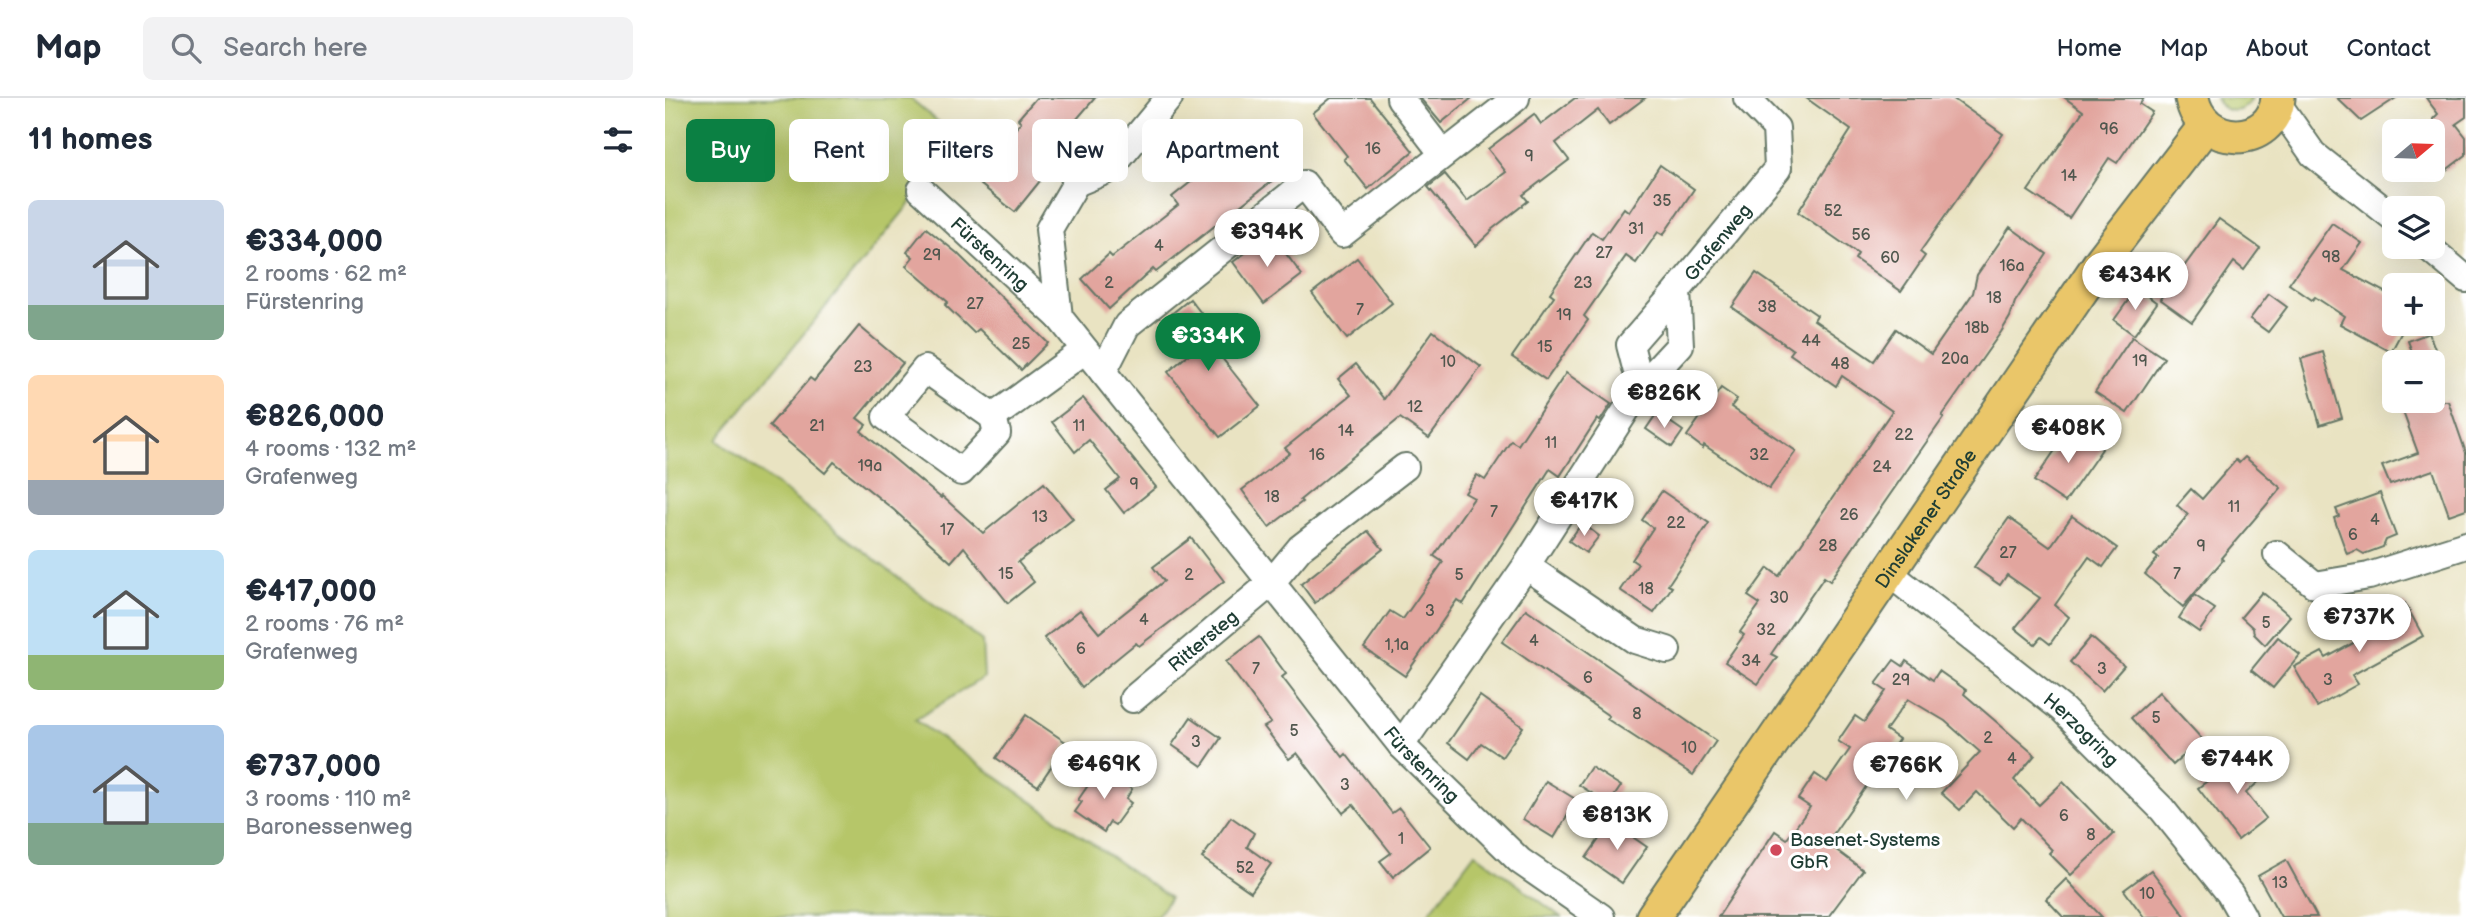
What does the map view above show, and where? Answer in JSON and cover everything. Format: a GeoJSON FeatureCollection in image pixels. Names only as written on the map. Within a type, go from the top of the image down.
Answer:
{"type":"FeatureCollection","features":[{"type":"Feature","properties":{"kind":"main road"},"geometry":{"type":"LineString","coordinates":[[2199,112],[2218,133],[2233,137],[2261,128],[2272,118],[2278,101]]}},
{"type":"Feature","properties":{"kind":"main road","name":"Dinslakener Straße"},"geometry":{"type":"LineString","coordinates":[[1653,917],[2102,260],[2199,112]]}},
{"type":"Feature","properties":{"kind":"street","name":"Fürstenring"},"geometry":{"type":"LineString","coordinates":[[1059,317],[1049,229],[1076,183],[1110,169],[1170,98]]}},
{"type":"Feature","properties":{"kind":"street"},"geometry":{"type":"LineString","coordinates":[[1400,98],[1443,154]]}},
{"type":"Feature","properties":{"kind":"street"},"geometry":{"type":"LineString","coordinates":[[1103,372],[1127,325],[1304,184],[1342,234],[1516,98]]}},
{"type":"Feature","properties":{"kind":"street","name":"Grafenweg"},"geometry":{"type":"LineString","coordinates":[[1401,745],[1526,566],[1641,387],[1680,345],[1677,291],[1778,168],[1776,128],[1748,98]]}},
{"type":"Feature","properties":{"kind":"street"},"geometry":{"type":"LineString","coordinates":[[2278,101],[2313,154]]}},
{"type":"Feature","properties":{"kind":"street"},"geometry":{"type":"LineString","coordinates":[[2244,135],[2277,138],[2313,154],[2382,209]]}},
{"type":"Feature","properties":{"kind":"street","name":"Fürstenring"},"geometry":{"type":"LineString","coordinates":[[921,190],[1059,317],[1401,745],[1520,861],[1601,917]]}},
{"type":"Feature","properties":{"kind":"street"},"geometry":{"type":"LineString","coordinates":[[2442,259],[2466,279]]}},
{"type":"Feature","properties":{"kind":"street"},"geometry":{"type":"LineString","coordinates":[[1641,387],[1630,345],[1677,291]]}},
{"type":"Feature","properties":{"kind":"street"},"geometry":{"type":"LineString","coordinates":[[993,417],[1085,350]]}},
{"type":"Feature","properties":{"kind":"street"},"geometry":{"type":"LineString","coordinates":[[1271,583],[1300,548],[1405,467]]}},
{"type":"Feature","properties":{"kind":"street"},"geometry":{"type":"LineString","coordinates":[[2277,554],[2315,585],[2369,576],[2466,545]]}},
{"type":"Feature","properties":{"kind":"street"},"geometry":{"type":"LineString","coordinates":[[1526,566],[1635,640],[1667,650]]}},
{"type":"Feature","properties":{"kind":"street","name":"Herzogring"},"geometry":{"type":"LineString","coordinates":[[1889,573],[2062,709],[2162,809],[2231,894],[2243,917]]}},
{"type":"Feature","properties":{"kind":"street","name":"Rittersteg"},"geometry":{"type":"LineString","coordinates":[[1133,699],[1271,583]]}},
{"type":"Feature","properties":{"kind":"green space"},"geometry":{"type":"Polygon","coordinates":[[[665,98],[910,98],[935,119],[903,119],[903,182],[928,182],[717,440],[982,641],[984,677],[915,720],[1170,898],[1156,917],[665,917],[665,98]]]}},
{"type":"Feature","properties":{"kind":"green space"},"geometry":{"type":"Polygon","coordinates":[[[2216,98],[2252,98],[2244,108],[2234,111],[2224,108],[2216,98]]]}},
{"type":"Feature","properties":{"kind":"green space"},"geometry":{"type":"Polygon","coordinates":[[[1475,853],[1561,917],[1426,917],[1475,853]]]}},
{"type":"Feature","properties":{"kind":"building"},"geometry":{"type":"Polygon","coordinates":[[[1036,98],[1095,98],[1077,119],[1032,119],[1032,182],[1039,182],[1015,212],[978,182],[1018,182],[1018,126],[1021,122],[1018,119],[1036,98]]]}},
{"type":"Feature","properties":{"kind":"building"},"geometry":{"type":"Polygon","coordinates":[[[1331,98],[1370,98],[1413,151],[1368,189],[1344,159],[1347,156],[1313,113],[1331,98]]]}},
{"type":"Feature","properties":{"kind":"building"},"geometry":{"type":"Polygon","coordinates":[[[1420,98],[1472,98],[1441,123],[1420,98]]]}},
{"type":"Feature","properties":{"kind":"building"},"geometry":{"type":"Polygon","coordinates":[[[1575,98],[1645,98],[1609,125],[1598,110],[1556,143],[1569,160],[1523,195],[1528,201],[1491,230],[1476,246],[1428,187],[1445,174],[1467,201],[1506,172],[1488,149],[1534,114],[1541,124],[1575,98]]]}},
{"type":"Feature","properties":{"kind":"building"},"geometry":{"type":"Polygon","coordinates":[[[1806,98],[1952,98],[2003,134],[1920,252],[1925,256],[1901,291],[1855,259],[1858,254],[1798,212],[1851,130],[1806,98]]]}},
{"type":"Feature","properties":{"kind":"building"},"geometry":{"type":"Polygon","coordinates":[[[2065,98],[2144,98],[2140,104],[2152,112],[2117,163],[2109,158],[2069,218],[2028,191],[2083,111],[2065,98]]]}},
{"type":"Feature","properties":{"kind":"building"},"geometry":{"type":"Polygon","coordinates":[[[2337,98],[2396,98],[2361,121],[2337,98]]]}},
{"type":"Feature","properties":{"kind":"building"},"geometry":{"type":"Polygon","coordinates":[[[2426,98],[2466,98],[2466,117],[2456,124],[2466,137],[2466,155],[2445,171],[2445,119],[2433,119],[2438,114],[2426,98]]]}},
{"type":"Feature","properties":{"kind":"building"},"geometry":{"type":"Polygon","coordinates":[[[1660,165],[1694,189],[1663,235],[1658,232],[1636,263],[1626,256],[1584,316],[1588,320],[1546,380],[1512,357],[1554,296],[1550,293],[1592,232],[1602,239],[1624,208],[1629,212],[1660,165]]]}},
{"type":"Feature","properties":{"kind":"building"},"geometry":{"type":"Polygon","coordinates":[[[1191,182],[1271,182],[1156,272],[1153,269],[1109,309],[1082,279],[1109,254],[1112,257],[1178,205],[1172,197],[1191,182]]]}},
{"type":"Feature","properties":{"kind":"building"},"geometry":{"type":"Polygon","coordinates":[[[2219,219],[2260,248],[2244,270],[2234,262],[2192,322],[2160,299],[2219,219]]]}},
{"type":"Feature","properties":{"kind":"building"},"geometry":{"type":"Polygon","coordinates":[[[2332,223],[2362,243],[2343,270],[2382,291],[2382,336],[2400,336],[2392,350],[2387,350],[2340,324],[2344,316],[2315,297],[2312,300],[2289,284],[2332,223]]]}},
{"type":"Feature","properties":{"kind":"building"},"geometry":{"type":"Polygon","coordinates":[[[2010,227],[2047,254],[2015,302],[2001,332],[1942,416],[1944,417],[1830,581],[1824,577],[1771,654],[1777,657],[1758,684],[1725,662],[1744,635],[1740,632],[1760,604],[1748,596],[1768,568],[1779,576],[1892,411],[1842,376],[1836,386],[1790,354],[1793,350],[1732,307],[1756,273],[1817,315],[1814,320],[1874,361],[1896,329],[1931,354],[1973,293],[1977,275],[2010,227]]]}},
{"type":"Feature","properties":{"kind":"building"},"geometry":{"type":"Polygon","coordinates":[[[926,228],[957,253],[1048,343],[1021,370],[979,329],[974,333],[945,305],[948,302],[906,266],[913,257],[907,252],[926,228]]]}},
{"type":"Feature","properties":{"kind":"building"},"geometry":{"type":"Polygon","coordinates":[[[1271,234],[1302,275],[1264,304],[1233,262],[1271,234]]]}},
{"type":"Feature","properties":{"kind":"building"},"geometry":{"type":"Polygon","coordinates":[[[1357,258],[1392,303],[1347,339],[1312,293],[1357,258]]]}},
{"type":"Feature","properties":{"kind":"building"},"geometry":{"type":"Polygon","coordinates":[[[2137,288],[2157,303],[2134,335],[2114,320],[2137,288]]]}},
{"type":"Feature","properties":{"kind":"building"},"geometry":{"type":"Polygon","coordinates":[[[2269,294],[2287,307],[2268,332],[2250,319],[2269,294]]]}},
{"type":"Feature","properties":{"kind":"building"},"geometry":{"type":"Polygon","coordinates":[[[1190,299],[1219,336],[1210,343],[1260,406],[1220,437],[1168,372],[1190,353],[1164,320],[1190,299]]]}},
{"type":"Feature","properties":{"kind":"building"},"geometry":{"type":"Polygon","coordinates":[[[859,326],[903,363],[857,418],[866,425],[861,431],[983,533],[1044,483],[1073,519],[1018,562],[1034,582],[1008,603],[964,547],[951,562],[894,510],[834,462],[825,473],[769,426],[810,378],[814,381],[859,326]]]}},
{"type":"Feature","properties":{"kind":"building"},"geometry":{"type":"Polygon","coordinates":[[[1433,331],[1481,367],[1429,438],[1400,418],[1269,527],[1242,490],[1290,453],[1285,448],[1351,395],[1338,379],[1356,364],[1384,399],[1433,331]]]}},
{"type":"Feature","properties":{"kind":"building"},"geometry":{"type":"Polygon","coordinates":[[[2430,336],[2435,350],[2411,350],[2408,341],[2430,336]]]}},
{"type":"Feature","properties":{"kind":"building"},"geometry":{"type":"Polygon","coordinates":[[[2132,337],[2164,358],[2127,413],[2095,392],[2132,337]]]}},
{"type":"Feature","properties":{"kind":"building"},"geometry":{"type":"Polygon","coordinates":[[[2323,352],[2342,418],[2320,425],[2301,359],[2323,352]]]}},
{"type":"Feature","properties":{"kind":"building"},"geometry":{"type":"Polygon","coordinates":[[[1566,373],[1611,404],[1600,421],[1597,419],[1560,476],[1550,469],[1463,604],[1457,600],[1405,676],[1364,648],[1390,611],[1403,619],[1443,562],[1434,556],[1474,498],[1465,493],[1477,475],[1485,480],[1511,441],[1518,445],[1566,373]]]}},
{"type":"Feature","properties":{"kind":"building"},"geometry":{"type":"Polygon","coordinates":[[[1721,388],[1737,399],[1731,407],[1796,451],[1769,489],[1687,436],[1721,388]]]}},
{"type":"Feature","properties":{"kind":"building"},"geometry":{"type":"Polygon","coordinates":[[[1083,398],[1156,487],[1124,513],[1106,490],[1120,479],[1089,440],[1075,452],[1052,422],[1083,398]]]}},
{"type":"Feature","properties":{"kind":"building"},"geometry":{"type":"Polygon","coordinates":[[[2445,401],[2448,401],[2466,453],[2466,509],[2449,515],[2433,470],[2390,485],[2382,466],[2418,453],[2403,413],[2445,413],[2445,401]]]}},
{"type":"Feature","properties":{"kind":"building"},"geometry":{"type":"Polygon","coordinates":[[[1657,413],[1683,431],[1672,447],[1646,429],[1657,413]]]}},
{"type":"Feature","properties":{"kind":"building"},"geometry":{"type":"Polygon","coordinates":[[[2071,427],[2102,449],[2065,502],[2034,481],[2071,427]]]}},
{"type":"Feature","properties":{"kind":"building"},"geometry":{"type":"Polygon","coordinates":[[[2245,457],[2281,488],[2183,607],[2145,574],[2158,558],[2154,555],[2188,515],[2177,505],[2191,489],[2202,499],[2236,460],[2239,463],[2245,457]]]}},
{"type":"Feature","properties":{"kind":"building"},"geometry":{"type":"Polygon","coordinates":[[[1662,491],[1709,523],[1668,585],[1672,587],[1654,613],[1620,590],[1638,564],[1632,560],[1653,528],[1642,520],[1662,491]]]}},
{"type":"Feature","properties":{"kind":"building"},"geometry":{"type":"Polygon","coordinates":[[[2380,493],[2396,536],[2386,540],[2383,547],[2364,554],[2357,550],[2347,554],[2334,518],[2339,516],[2336,509],[2380,493]]]}},
{"type":"Feature","properties":{"kind":"building"},"geometry":{"type":"Polygon","coordinates":[[[2072,516],[2117,548],[2103,567],[2089,557],[2055,605],[2069,617],[2050,644],[2041,637],[2035,644],[2015,628],[2040,598],[2007,575],[2000,585],[1974,567],[2009,518],[2050,547],[2072,516]]]}},
{"type":"Feature","properties":{"kind":"building"},"geometry":{"type":"Polygon","coordinates":[[[1582,523],[1599,536],[1586,553],[1569,541],[1582,523]]]}},
{"type":"Feature","properties":{"kind":"building"},"geometry":{"type":"Polygon","coordinates":[[[1368,531],[1383,549],[1315,603],[1301,584],[1368,531]]]}},
{"type":"Feature","properties":{"kind":"building"},"geometry":{"type":"Polygon","coordinates":[[[1191,538],[1224,581],[1139,646],[1136,643],[1082,687],[1044,638],[1080,610],[1099,633],[1164,581],[1153,567],[1191,538]]]}},
{"type":"Feature","properties":{"kind":"building"},"geometry":{"type":"Polygon","coordinates":[[[2262,592],[2290,616],[2265,645],[2241,617],[2262,592]]]}},
{"type":"Feature","properties":{"kind":"building"},"geometry":{"type":"Polygon","coordinates":[[[2194,595],[2215,609],[2199,632],[2179,618],[2194,595]]]}},
{"type":"Feature","properties":{"kind":"building"},"geometry":{"type":"Polygon","coordinates":[[[2396,601],[2399,606],[2405,603],[2423,636],[2352,675],[2358,684],[2317,707],[2294,667],[2322,652],[2326,658],[2370,634],[2368,630],[2374,627],[2368,617],[2396,601]]]}},
{"type":"Feature","properties":{"kind":"building"},"geometry":{"type":"Polygon","coordinates":[[[1526,609],[1716,741],[1693,775],[1607,719],[1609,716],[1502,642],[1526,609]]]}},
{"type":"Feature","properties":{"kind":"building"},"geometry":{"type":"Polygon","coordinates":[[[1259,637],[1286,674],[1282,677],[1343,757],[1346,754],[1392,813],[1399,808],[1430,847],[1393,877],[1380,861],[1391,853],[1353,805],[1343,813],[1297,753],[1289,759],[1264,727],[1271,723],[1226,662],[1259,637]]]}},
{"type":"Feature","properties":{"kind":"building"},"geometry":{"type":"Polygon","coordinates":[[[2091,637],[2124,666],[2102,691],[2070,662],[2091,637]]]}},
{"type":"Feature","properties":{"kind":"building"},"geometry":{"type":"Polygon","coordinates":[[[2278,637],[2300,655],[2273,688],[2251,670],[2278,637]]]}},
{"type":"Feature","properties":{"kind":"building"},"geometry":{"type":"Polygon","coordinates":[[[1894,660],[1903,666],[1906,661],[1933,680],[1939,671],[1966,690],[1964,694],[2035,755],[2014,780],[2039,805],[2063,782],[2114,834],[2071,875],[2049,853],[2052,850],[2021,818],[2013,827],[1977,792],[1960,810],[1941,793],[1980,752],[1945,721],[1908,699],[1886,730],[1899,739],[1827,843],[1863,870],[1828,917],[1718,917],[1775,831],[1787,839],[1810,807],[1798,799],[1815,774],[1827,782],[1850,749],[1838,741],[1855,716],[1864,722],[1886,691],[1876,684],[1894,660]]]}},
{"type":"Feature","properties":{"kind":"building"},"geometry":{"type":"Polygon","coordinates":[[[2159,692],[2202,739],[2173,765],[2131,718],[2159,692]]]}},
{"type":"Feature","properties":{"kind":"building"},"geometry":{"type":"Polygon","coordinates":[[[1480,696],[1523,727],[1502,757],[1481,743],[1469,759],[1448,743],[1480,696]]]}},
{"type":"Feature","properties":{"kind":"building"},"geometry":{"type":"Polygon","coordinates":[[[1026,715],[1067,743],[1038,786],[996,758],[1026,715]]]}},
{"type":"Feature","properties":{"kind":"building"},"geometry":{"type":"Polygon","coordinates":[[[1191,717],[1221,738],[1202,766],[1172,745],[1191,717]]]}},
{"type":"Feature","properties":{"kind":"building"},"geometry":{"type":"Polygon","coordinates":[[[2262,753],[2275,767],[2246,793],[2266,818],[2238,840],[2198,788],[2226,767],[2235,778],[2262,753]]]}},
{"type":"Feature","properties":{"kind":"building"},"geometry":{"type":"Polygon","coordinates":[[[1591,767],[1621,786],[1609,804],[1579,785],[1591,767]]]}},
{"type":"Feature","properties":{"kind":"building"},"geometry":{"type":"Polygon","coordinates":[[[1104,770],[1132,789],[1126,799],[1131,803],[1115,825],[1110,822],[1104,832],[1075,812],[1082,802],[1078,800],[1091,781],[1095,784],[1104,770]]]}},
{"type":"Feature","properties":{"kind":"building"},"geometry":{"type":"Polygon","coordinates":[[[1546,781],[1577,800],[1554,838],[1523,819],[1546,781]]]}},
{"type":"Feature","properties":{"kind":"building"},"geometry":{"type":"Polygon","coordinates":[[[1231,817],[1254,833],[1247,847],[1271,864],[1251,892],[1202,858],[1231,817]]]}},
{"type":"Feature","properties":{"kind":"building"},"geometry":{"type":"Polygon","coordinates":[[[1611,822],[1647,847],[1622,883],[1586,858],[1611,822]]]}},
{"type":"Feature","properties":{"kind":"building"},"geometry":{"type":"Polygon","coordinates":[[[2286,860],[2317,917],[2281,917],[2258,876],[2286,860]]]}},
{"type":"Feature","properties":{"kind":"building"},"geometry":{"type":"Polygon","coordinates":[[[2151,870],[2186,917],[2144,917],[2124,890],[2151,870]]]}},
{"type":"Feature","properties":{"kind":"building"},"geometry":{"type":"Polygon","coordinates":[[[2066,879],[2102,917],[2063,917],[2046,899],[2066,879]]]}},
{"type":"Feature","properties":{"kind":"place","name":"Basenet-Systems GbR"},"geometry":{"type":"Point","coordinates":[1776,850]}}]}
